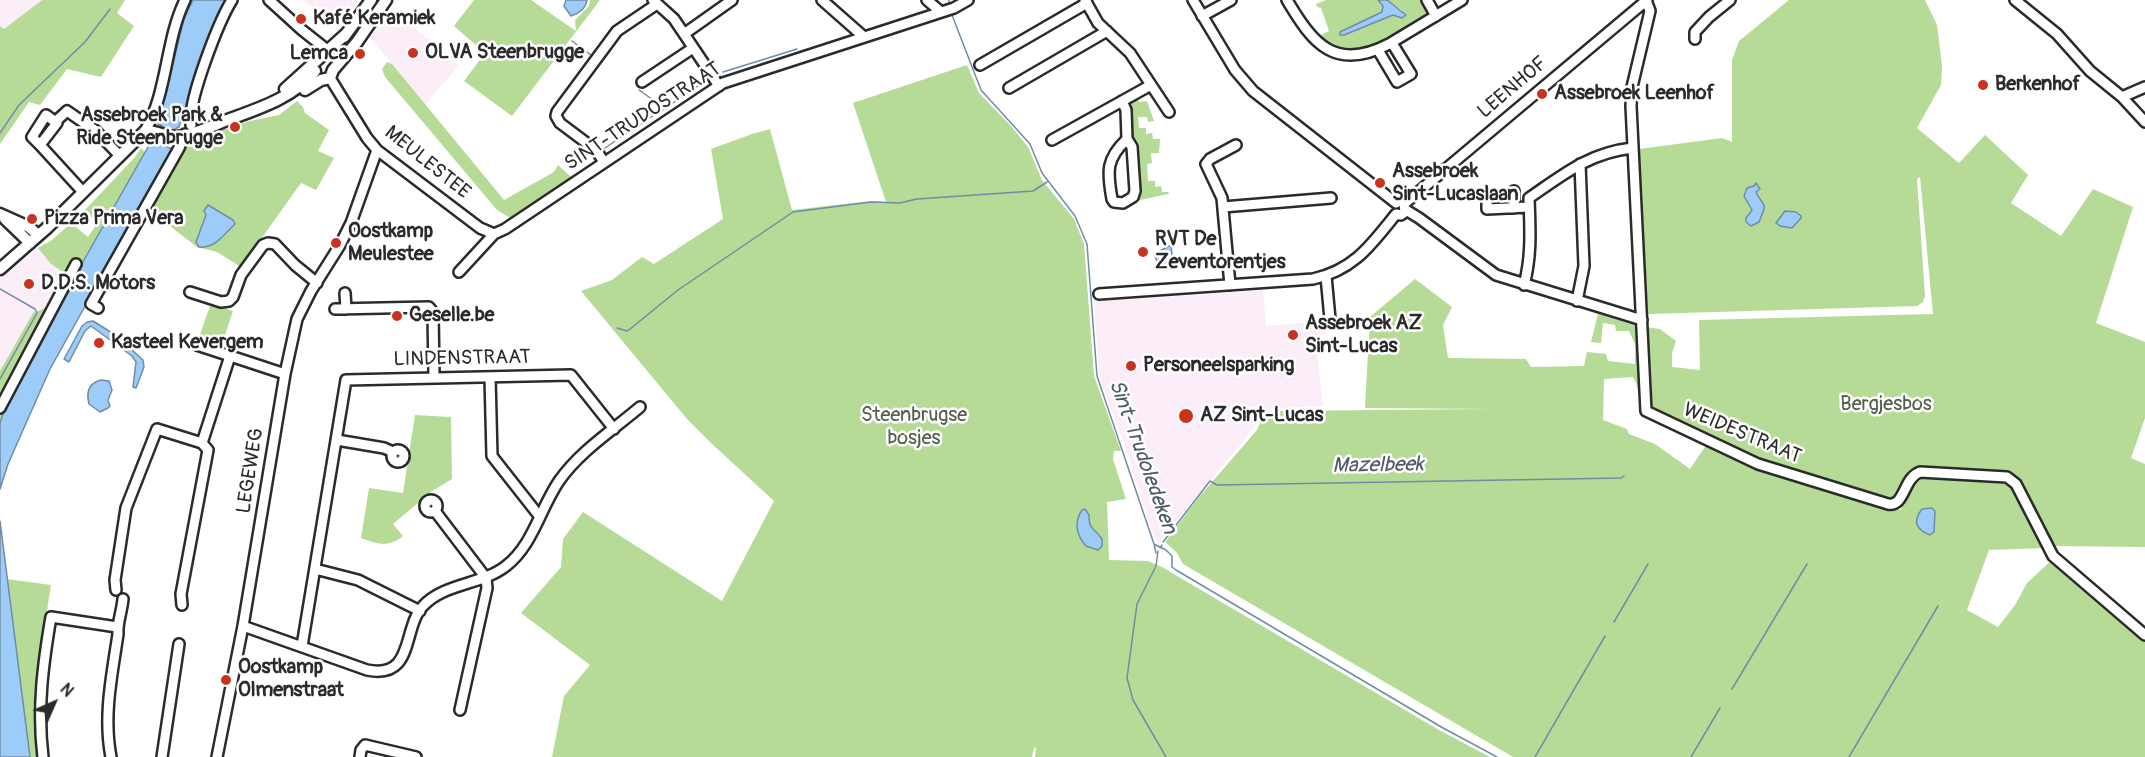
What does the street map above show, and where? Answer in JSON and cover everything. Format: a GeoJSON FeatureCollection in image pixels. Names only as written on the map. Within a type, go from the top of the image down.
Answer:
{"type":"FeatureCollection","features":[{"type":"Feature","properties":{"kind":"main road"},"geometry":{"type":"LineString","coordinates":[[325,72],[347,33],[371,0]]}},
{"type":"Feature","properties":{"kind":"main road"},"geometry":{"type":"LineString","coordinates":[[0,269],[146,131],[176,137],[188,130],[277,100],[308,79],[325,72],[357,42],[386,0]]}},
{"type":"Feature","properties":{"kind":"main road"},"geometry":{"type":"LineString","coordinates":[[249,111],[276,96],[347,33]]}},
{"type":"Feature","properties":{"kind":"main road"},"geometry":{"type":"LineString","coordinates":[[0,215],[29,227],[34,239]]}},
{"type":"Feature","properties":{"kind":"street"},"geometry":{"type":"LineString","coordinates":[[146,131],[158,98],[175,26],[185,0]]}},
{"type":"Feature","properties":{"kind":"street"},"geometry":{"type":"LineString","coordinates":[[98,308],[91,304],[188,130],[192,103],[202,72],[232,0]]}},
{"type":"Feature","properties":{"kind":"street"},"geometry":{"type":"LineString","coordinates":[[269,0],[326,49]]}},
{"type":"Feature","properties":{"kind":"street"},"geometry":{"type":"LineString","coordinates":[[684,34],[732,0]]}},
{"type":"Feature","properties":{"kind":"street"},"geometry":{"type":"LineString","coordinates":[[822,0],[864,37]]}},
{"type":"Feature","properties":{"kind":"street"},"geometry":{"type":"LineString","coordinates":[[927,0],[941,12]]}},
{"type":"Feature","properties":{"kind":"street","name":"SINT-TRUDOSTRAAT"},"geometry":{"type":"LineString","coordinates":[[494,234],[510,226],[719,86],[736,78],[941,12],[968,0]]}},
{"type":"Feature","properties":{"kind":"street"},"geometry":{"type":"LineString","coordinates":[[1193,0],[1235,70],[1253,91],[1487,270],[1524,285],[1642,320]]}},
{"type":"Feature","properties":{"kind":"street"},"geometry":{"type":"LineString","coordinates":[[1202,16],[1232,0]]}},
{"type":"Feature","properties":{"kind":"street"},"geometry":{"type":"LineString","coordinates":[[1287,0],[1305,30],[1322,46],[1347,55],[1378,50],[1462,0]]}},
{"type":"Feature","properties":{"kind":"street"},"geometry":{"type":"LineString","coordinates":[[1427,0],[1436,16]]}},
{"type":"Feature","properties":{"kind":"street","name":"WEIDESTRAAT"},"geometry":{"type":"LineString","coordinates":[[1646,0],[1650,11],[1632,87],[1632,148],[1646,386],[1645,409],[1649,414],[1758,464],[1893,505],[1898,503],[1909,478],[1920,472],[2007,477],[2016,484],[2053,556],[2145,635]]}},
{"type":"Feature","properties":{"kind":"street","name":"LEENHOF"},"geometry":{"type":"LineString","coordinates":[[1402,206],[1646,0]]}},
{"type":"Feature","properties":{"kind":"street"},"geometry":{"type":"LineString","coordinates":[[1695,39],[1695,32],[1730,0]]}},
{"type":"Feature","properties":{"kind":"street"},"geometry":{"type":"LineString","coordinates":[[2015,0],[2049,26],[2090,71],[2122,97],[2145,123]]}},
{"type":"Feature","properties":{"kind":"street"},"geometry":{"type":"LineString","coordinates":[[604,162],[596,150],[560,123],[556,116],[557,112],[617,31],[655,2],[674,19],[719,86]]}},
{"type":"Feature","properties":{"kind":"street"},"geometry":{"type":"LineString","coordinates":[[980,65],[1086,2],[1098,23],[1130,53],[1169,112]]}},
{"type":"Feature","properties":{"kind":"street"},"geometry":{"type":"LineString","coordinates":[[1009,88],[1107,31]]}},
{"type":"Feature","properties":{"kind":"street"},"geometry":{"type":"LineString","coordinates":[[1378,50],[1397,82],[1411,74],[1392,42]]}},
{"type":"Feature","properties":{"kind":"street"},"geometry":{"type":"LineString","coordinates":[[642,82],[693,48]]}},
{"type":"Feature","properties":{"kind":"street","name":"MEULESTEE"},"geometry":{"type":"LineString","coordinates":[[325,72],[377,150],[480,228],[494,234]]}},
{"type":"Feature","properties":{"kind":"street"},"geometry":{"type":"LineString","coordinates":[[1052,140],[1151,85]]}},
{"type":"Feature","properties":{"kind":"street"},"geometry":{"type":"LineString","coordinates":[[2122,97],[2145,87]]}},
{"type":"Feature","properties":{"kind":"street"},"geometry":{"type":"LineString","coordinates":[[1122,101],[1126,110],[1127,139],[1132,147],[1135,191],[1133,197],[1119,203],[1112,199],[1110,164],[1111,157],[1127,139]]}},
{"type":"Feature","properties":{"kind":"street"},"geometry":{"type":"LineString","coordinates":[[86,190],[40,145],[57,123],[55,122],[68,111],[96,131],[120,156]]}},
{"type":"Feature","properties":{"kind":"street"},"geometry":{"type":"LineString","coordinates":[[1230,285],[1220,190],[1206,164],[1210,159],[1236,144]]}},
{"type":"Feature","properties":{"kind":"street"},"geometry":{"type":"LineString","coordinates":[[1524,285],[1530,255],[1529,198],[1598,154],[1632,148]]}},
{"type":"Feature","properties":{"kind":"street","name":"LEGEWEG"},"geometry":{"type":"LineString","coordinates":[[217,757],[243,626],[285,374],[297,319],[340,245],[377,150]]}},
{"type":"Feature","properties":{"kind":"street"},"geometry":{"type":"LineString","coordinates":[[1577,301],[1584,266],[1580,164]]}},
{"type":"Feature","properties":{"kind":"street"},"geometry":{"type":"LineString","coordinates":[[1514,191],[1515,208]]}},
{"type":"Feature","properties":{"kind":"street"},"geometry":{"type":"LineString","coordinates":[[1223,207],[1331,198]]}},
{"type":"Feature","properties":{"kind":"street"},"geometry":{"type":"LineString","coordinates":[[1487,198],[1487,208],[1529,207]]}},
{"type":"Feature","properties":{"kind":"street"},"geometry":{"type":"LineString","coordinates":[[1099,294],[1313,279],[1326,276],[1347,267],[1367,251],[1396,214],[1393,209],[1402,206]]}},
{"type":"Feature","properties":{"kind":"street"},"geometry":{"type":"LineString","coordinates":[[459,272],[492,239],[494,234]]}},
{"type":"Feature","properties":{"kind":"street"},"geometry":{"type":"LineString","coordinates":[[190,292],[221,302],[229,301],[233,297],[243,272],[268,243],[275,244],[283,250],[290,260],[317,282]]}},
{"type":"Feature","properties":{"kind":"street"},"geometry":{"type":"LineString","coordinates":[[0,408],[76,264]]}},
{"type":"Feature","properties":{"kind":"street"},"geometry":{"type":"LineString","coordinates":[[1326,276],[1329,320]]}},
{"type":"Feature","properties":{"kind":"street"},"geometry":{"type":"LineString","coordinates":[[345,293],[346,309]]}},
{"type":"Feature","properties":{"kind":"street"},"geometry":{"type":"LineString","coordinates":[[335,309],[429,307],[433,312],[434,377]]}},
{"type":"Feature","properties":{"kind":"street"},"geometry":{"type":"LineString","coordinates":[[197,345],[285,374]]}},
{"type":"Feature","properties":{"kind":"street"},"geometry":{"type":"LineString","coordinates":[[202,443],[230,356]]}},
{"type":"Feature","properties":{"kind":"street","name":"LINDENSTRAAT"},"geometry":{"type":"LineString","coordinates":[[302,646],[346,380],[571,375],[614,429]]}},
{"type":"Feature","properties":{"kind":"street"},"geometry":{"type":"LineString","coordinates":[[490,377],[492,456],[540,517]]}},
{"type":"Feature","properties":{"kind":"street"},"geometry":{"type":"LineString","coordinates":[[243,626],[367,670],[378,672],[389,669],[401,659],[423,605],[443,593],[486,578],[507,565],[519,553],[565,474],[582,456],[640,407]]}},
{"type":"Feature","properties":{"kind":"street"},"geometry":{"type":"LineString","coordinates":[[116,590],[115,580],[126,508],[157,429],[202,443],[207,450],[181,594],[182,605]]}},
{"type":"Feature","properties":{"kind":"street"},"geometry":{"type":"LineString","coordinates":[[337,440],[384,448],[393,452]]}},
{"type":"Feature","properties":{"kind":"street"},"geometry":{"type":"LineString","coordinates":[[435,511],[486,578],[487,588],[460,710]]}},
{"type":"Feature","properties":{"kind":"street"},"geometry":{"type":"LineString","coordinates":[[315,569],[358,580],[420,611]]}},
{"type":"Feature","properties":{"kind":"street"},"geometry":{"type":"LineString","coordinates":[[111,757],[107,715],[117,627],[120,622],[123,599]]}},
{"type":"Feature","properties":{"kind":"street"},"geometry":{"type":"LineString","coordinates":[[43,757],[40,733],[41,684],[51,617],[117,627]]}},
{"type":"Feature","properties":{"kind":"street"},"geometry":{"type":"LineString","coordinates":[[162,757],[179,644]]}},
{"type":"Feature","properties":{"kind":"street"},"geometry":{"type":"LineString","coordinates":[[360,757],[365,745],[416,757]]}},
{"type":"Feature","properties":{"kind":"shaded area"},"geometry":{"type":"Polygon","coordinates":[[[0,0],[42,0],[4,29],[0,26],[0,0]]]}},
{"type":"Feature","properties":{"kind":"shaded area"},"geometry":{"type":"Polygon","coordinates":[[[302,0],[356,0],[359,1],[341,26],[302,0]]]}},
{"type":"Feature","properties":{"kind":"shaded area","name":"OLVA Steenbrugge"},"geometry":{"type":"Polygon","coordinates":[[[388,11],[413,27],[430,40],[428,43],[459,65],[425,105],[370,37],[388,11]]]}},
{"type":"Feature","properties":{"kind":"shaded area"},"geometry":{"type":"Polygon","coordinates":[[[38,248],[51,264],[66,273],[45,308],[33,313],[0,371],[0,278],[38,248]]]}},
{"type":"Feature","properties":{"kind":"shaded area","name":"AZ Sint-Lucas"},"geometry":{"type":"Polygon","coordinates":[[[1263,290],[1266,326],[1325,321],[1326,334],[1315,336],[1323,406],[1260,411],[1258,421],[1242,443],[1158,543],[1153,535],[1126,449],[1099,377],[1094,299],[1124,297],[1125,300],[1263,290]]]}},
{"type":"Feature","properties":{"kind":"green space"},"geometry":{"type":"Polygon","coordinates":[[[42,0],[125,0],[117,13],[134,26],[101,77],[67,69],[40,105],[29,102],[0,144],[0,26],[4,29],[42,0]]]}},
{"type":"Feature","properties":{"kind":"green space"},"geometry":{"type":"Polygon","coordinates":[[[474,0],[531,0],[576,31],[575,20],[589,6],[590,0],[600,0],[512,116],[464,81],[485,53],[454,26],[474,0]]]}},
{"type":"Feature","properties":{"kind":"green space"},"geometry":{"type":"Polygon","coordinates":[[[1326,0],[1378,0],[1383,4],[1382,12],[1340,32],[1342,36],[1403,11],[1387,0],[1423,0],[1429,11],[1428,16],[1379,45],[1368,49],[1342,52],[1316,38],[1329,31],[1321,8],[1316,4],[1326,0]]]}},
{"type":"Feature","properties":{"kind":"green space","name":"Bergjesbos"},"geometry":{"type":"Polygon","coordinates":[[[1789,0],[1925,0],[1937,25],[1942,66],[1941,85],[1917,128],[1959,163],[1985,135],[2028,175],[2011,203],[2061,236],[2093,189],[2133,207],[2096,323],[2145,342],[2145,418],[2131,458],[2145,464],[2145,547],[2051,546],[2017,479],[2002,473],[2004,479],[2014,487],[2045,548],[1989,550],[1967,610],[1998,627],[2015,605],[2027,583],[2053,559],[2145,638],[2145,757],[1513,757],[1183,564],[1177,553],[1165,542],[1199,497],[1257,430],[1264,414],[1268,411],[1491,409],[1365,408],[1370,317],[1415,279],[1452,307],[1443,325],[1448,358],[1526,359],[1531,367],[1584,366],[1587,352],[1606,354],[1608,361],[1635,364],[1635,344],[1629,331],[1616,331],[1615,325],[1603,323],[1601,343],[1591,342],[1598,314],[1637,326],[1660,329],[1676,341],[1672,353],[1672,367],[1700,370],[1699,320],[1933,314],[1920,177],[1917,179],[1925,296],[1923,302],[1917,306],[1648,314],[1639,149],[1722,138],[1732,142],[1732,60],[1739,41],[1789,0]],[[1633,377],[1604,379],[1603,420],[1627,429],[1629,434],[1655,444],[1690,469],[1707,444],[1758,467],[1901,510],[1902,505],[1764,462],[1641,405],[1633,377]]]}},
{"type":"Feature","properties":{"kind":"green space"},"geometry":{"type":"Polygon","coordinates":[[[387,62],[392,64],[504,200],[554,172],[558,165],[572,178],[512,219],[497,210],[385,77],[382,69],[387,62]]]}},
{"type":"Feature","properties":{"kind":"green space","name":"Steenbrugse bosjes"},"geometry":{"type":"Polygon","coordinates":[[[967,65],[979,93],[1028,147],[1042,180],[1074,219],[1084,244],[1094,376],[1121,451],[1114,451],[1113,459],[1126,499],[1107,502],[1109,560],[1148,561],[1162,567],[1439,730],[1490,757],[1035,757],[1036,748],[1034,747],[1032,757],[552,757],[564,696],[590,665],[521,613],[561,567],[563,539],[583,512],[722,601],[774,501],[687,419],[581,291],[612,280],[642,257],[654,264],[723,219],[711,149],[752,134],[770,129],[792,210],[870,201],[886,202],[853,103],[967,65]]]}},
{"type":"Feature","properties":{"kind":"green space"},"geometry":{"type":"Polygon","coordinates":[[[1137,98],[1139,102],[1147,101],[1154,121],[1148,122],[1147,117],[1138,117],[1139,128],[1146,128],[1146,134],[1152,133],[1153,139],[1160,139],[1159,153],[1151,153],[1152,163],[1147,164],[1148,181],[1155,181],[1155,187],[1161,186],[1162,192],[1169,192],[1136,201],[1128,103],[1137,98]]]}},
{"type":"Feature","properties":{"kind":"green space"},"geometry":{"type":"Polygon","coordinates":[[[297,101],[305,113],[329,130],[318,151],[334,158],[316,190],[301,183],[241,267],[217,252],[197,247],[149,210],[186,142],[250,121],[279,115],[297,101]]]}},
{"type":"Feature","properties":{"kind":"green space"},"geometry":{"type":"Polygon","coordinates":[[[141,148],[145,152],[27,366],[0,423],[0,371],[33,313],[45,308],[66,274],[51,264],[38,248],[52,240],[71,223],[88,237],[98,222],[84,211],[141,148]]]}},
{"type":"Feature","properties":{"kind":"green space"},"geometry":{"type":"Polygon","coordinates":[[[211,303],[233,311],[220,350],[197,343],[211,303]]]}},
{"type":"Feature","properties":{"kind":"green space"},"geometry":{"type":"Polygon","coordinates":[[[415,415],[451,417],[452,479],[432,491],[393,524],[403,536],[398,540],[382,544],[361,538],[369,488],[403,493],[415,415]]]}},
{"type":"Feature","properties":{"kind":"green space"},"geometry":{"type":"Polygon","coordinates":[[[7,579],[51,585],[38,692],[38,735],[41,757],[30,757],[7,579]]]}},
{"type":"Feature","properties":{"kind":"water"},"geometry":{"type":"Polygon","coordinates":[[[193,0],[227,0],[206,46],[179,127],[173,130],[167,147],[173,149],[50,369],[8,464],[0,489],[0,423],[3,414],[58,306],[153,138],[157,138],[161,125],[158,124],[184,19],[193,0]]]}},
{"type":"Feature","properties":{"kind":"water"},"geometry":{"type":"Polygon","coordinates":[[[566,0],[587,0],[582,10],[571,16],[564,6],[566,0]]]}},
{"type":"Feature","properties":{"kind":"water"},"geometry":{"type":"Polygon","coordinates":[[[1378,0],[1387,0],[1406,15],[1402,18],[1393,15],[1340,35],[1340,32],[1382,12],[1383,6],[1378,0]]]}},
{"type":"Feature","properties":{"kind":"water"},"geometry":{"type":"Polygon","coordinates":[[[1756,183],[1760,189],[1756,192],[1764,207],[1759,222],[1751,226],[1746,222],[1746,218],[1752,210],[1744,196],[1747,188],[1756,183]]]}},
{"type":"Feature","properties":{"kind":"water"},"geometry":{"type":"Polygon","coordinates":[[[208,205],[233,220],[235,224],[215,243],[199,247],[196,242],[206,215],[204,211],[208,205]]]}},
{"type":"Feature","properties":{"kind":"water"},"geometry":{"type":"Polygon","coordinates":[[[1785,211],[1796,212],[1801,216],[1792,228],[1776,223],[1785,211]]]}},
{"type":"Feature","properties":{"kind":"water"},"geometry":{"type":"Polygon","coordinates":[[[1171,245],[1173,264],[1158,264],[1154,254],[1171,245]]]}},
{"type":"Feature","properties":{"kind":"water"},"geometry":{"type":"Polygon","coordinates":[[[93,321],[117,336],[143,360],[144,367],[136,388],[133,387],[136,362],[132,356],[91,326],[85,331],[69,362],[64,359],[82,326],[93,321]]]}},
{"type":"Feature","properties":{"kind":"water"},"geometry":{"type":"Polygon","coordinates":[[[101,380],[109,381],[112,390],[108,400],[110,406],[100,412],[89,404],[88,396],[91,386],[101,380]]]}},
{"type":"Feature","properties":{"kind":"water"},"geometry":{"type":"Polygon","coordinates":[[[1932,508],[1935,511],[1934,532],[1930,535],[1921,530],[1917,524],[1917,517],[1922,509],[1932,508]]]}},
{"type":"Feature","properties":{"kind":"water"},"geometry":{"type":"Polygon","coordinates":[[[1085,509],[1091,526],[1102,539],[1102,546],[1098,550],[1086,546],[1078,533],[1078,519],[1082,510],[1085,509]]]}},
{"type":"Feature","properties":{"kind":"water"},"geometry":{"type":"Polygon","coordinates":[[[0,521],[30,757],[0,757],[0,521]]]}},
{"type":"Feature","properties":{"kind":"waterway"},"geometry":{"type":"LineString","coordinates":[[0,133],[19,105],[85,42],[110,9]]}},
{"type":"Feature","properties":{"kind":"waterway"},"geometry":{"type":"LineString","coordinates":[[657,10],[670,22]]}},
{"type":"Feature","properties":{"kind":"waterway","name":"Sint-Trudoledeken"},"geometry":{"type":"LineString","coordinates":[[952,15],[981,90],[1030,144],[1042,173],[1075,216],[1087,244],[1097,376],[1154,544],[1172,556],[1172,567],[1176,570],[1443,728],[1497,757]]}},
{"type":"Feature","properties":{"kind":"waterway"},"geometry":{"type":"LineString","coordinates":[[572,41],[591,55]]}},
{"type":"Feature","properties":{"kind":"waterway"},"geometry":{"type":"LineString","coordinates":[[723,72],[797,49]]}},
{"type":"Feature","properties":{"kind":"waterway"},"geometry":{"type":"LineString","coordinates":[[693,56],[703,72],[704,80]]}},
{"type":"Feature","properties":{"kind":"waterway"},"geometry":{"type":"LineString","coordinates":[[661,111],[708,79]]}},
{"type":"Feature","properties":{"kind":"waterway"},"geometry":{"type":"LineString","coordinates":[[639,90],[663,107]]}},
{"type":"Feature","properties":{"kind":"waterway"},"geometry":{"type":"LineString","coordinates":[[605,148],[654,115]]}},
{"type":"Feature","properties":{"kind":"waterway"},"geometry":{"type":"LineString","coordinates":[[617,328],[627,331],[678,290],[793,212],[871,202],[900,203],[917,199],[1033,191],[1047,182]]}},
{"type":"Feature","properties":{"kind":"waterway"},"geometry":{"type":"LineString","coordinates":[[0,289],[35,309],[37,313],[0,379]]}},
{"type":"Feature","properties":{"kind":"waterway","name":"Mazelbeek"},"geometry":{"type":"LineString","coordinates":[[1163,542],[1210,481],[1217,485],[1621,478],[1624,476]]}},
{"type":"Feature","properties":{"kind":"waterway","name":"Sint-Trudoledeken"},"geometry":{"type":"LineString","coordinates":[[1154,544],[1156,553]]}},
{"type":"Feature","properties":{"kind":"waterway","name":"Mazelbeek"},"geometry":{"type":"LineString","coordinates":[[1158,551],[1156,566],[1137,604],[1127,678],[1133,700],[1166,757]]}},
{"type":"Feature","properties":{"kind":"waterway"},"geometry":{"type":"LineString","coordinates":[[1614,622],[1648,564]]}},
{"type":"Feature","properties":{"kind":"waterway"},"geometry":{"type":"LineString","coordinates":[[1732,689],[1807,564]]}},
{"type":"Feature","properties":{"kind":"waterway"},"geometry":{"type":"LineString","coordinates":[[1849,757],[1938,606]]}},
{"type":"Feature","properties":{"kind":"waterway"},"geometry":{"type":"LineString","coordinates":[[1535,757],[1605,636]]}},
{"type":"Feature","properties":{"kind":"waterway"},"geometry":{"type":"LineString","coordinates":[[1691,757],[1720,708]]}},
{"type":"Feature","properties":{"kind":"place","name":"Kafé Keramiek"},"geometry":{"type":"Point","coordinates":[301,19]}},
{"type":"Feature","properties":{"kind":"place","name":"OLVA Steenbrugge"},"geometry":{"type":"Point","coordinates":[413,53]}},
{"type":"Feature","properties":{"kind":"place","name":"Lemca"},"geometry":{"type":"Point","coordinates":[360,54]}},
{"type":"Feature","properties":{"kind":"place","name":"Berkenhof"},"geometry":{"type":"Point","coordinates":[1983,85]}},
{"type":"Feature","properties":{"kind":"place","name":"Assebroek Leenhof"},"geometry":{"type":"Point","coordinates":[1542,94]}},
{"type":"Feature","properties":{"kind":"place","name":"Assebroek Park & Ride Steenbrugge"},"geometry":{"type":"Point","coordinates":[235,127]}},
{"type":"Feature","properties":{"kind":"place","name":"Assebroek Sint-Lucaslaan"},"geometry":{"type":"Point","coordinates":[1380,183]}},
{"type":"Feature","properties":{"kind":"place","name":"Pizza Prima Vera"},"geometry":{"type":"Point","coordinates":[32,219]}},
{"type":"Feature","properties":{"kind":"place","name":"Oostkamp Meulestee"},"geometry":{"type":"Point","coordinates":[336,243]}},
{"type":"Feature","properties":{"kind":"place","name":"RVT De Zeventorentjes"},"geometry":{"type":"Point","coordinates":[1143,252]}},
{"type":"Feature","properties":{"kind":"place","name":"D.D.S. Motors"},"geometry":{"type":"Point","coordinates":[29,284]}},
{"type":"Feature","properties":{"kind":"place","name":"Geselle.be"},"geometry":{"type":"Point","coordinates":[397,316]}},
{"type":"Feature","properties":{"kind":"place","name":"Assebroek AZ Sint-Lucas"},"geometry":{"type":"Point","coordinates":[1293,335]}},
{"type":"Feature","properties":{"kind":"place","name":"Kasteel Kevergem"},"geometry":{"type":"Point","coordinates":[99,343]}},
{"type":"Feature","properties":{"kind":"place","name":"Personeelsparking"},"geometry":{"type":"Point","coordinates":[1131,366]}},
{"type":"Feature","properties":{"kind":"place","name":"AZ Sint-Lucas"},"geometry":{"type":"Point","coordinates":[1186,416]}},
{"type":"Feature","properties":{"kind":"place","name":"Oostkamp Olmenstraat"},"geometry":{"type":"Point","coordinates":[226,680]}}]}
